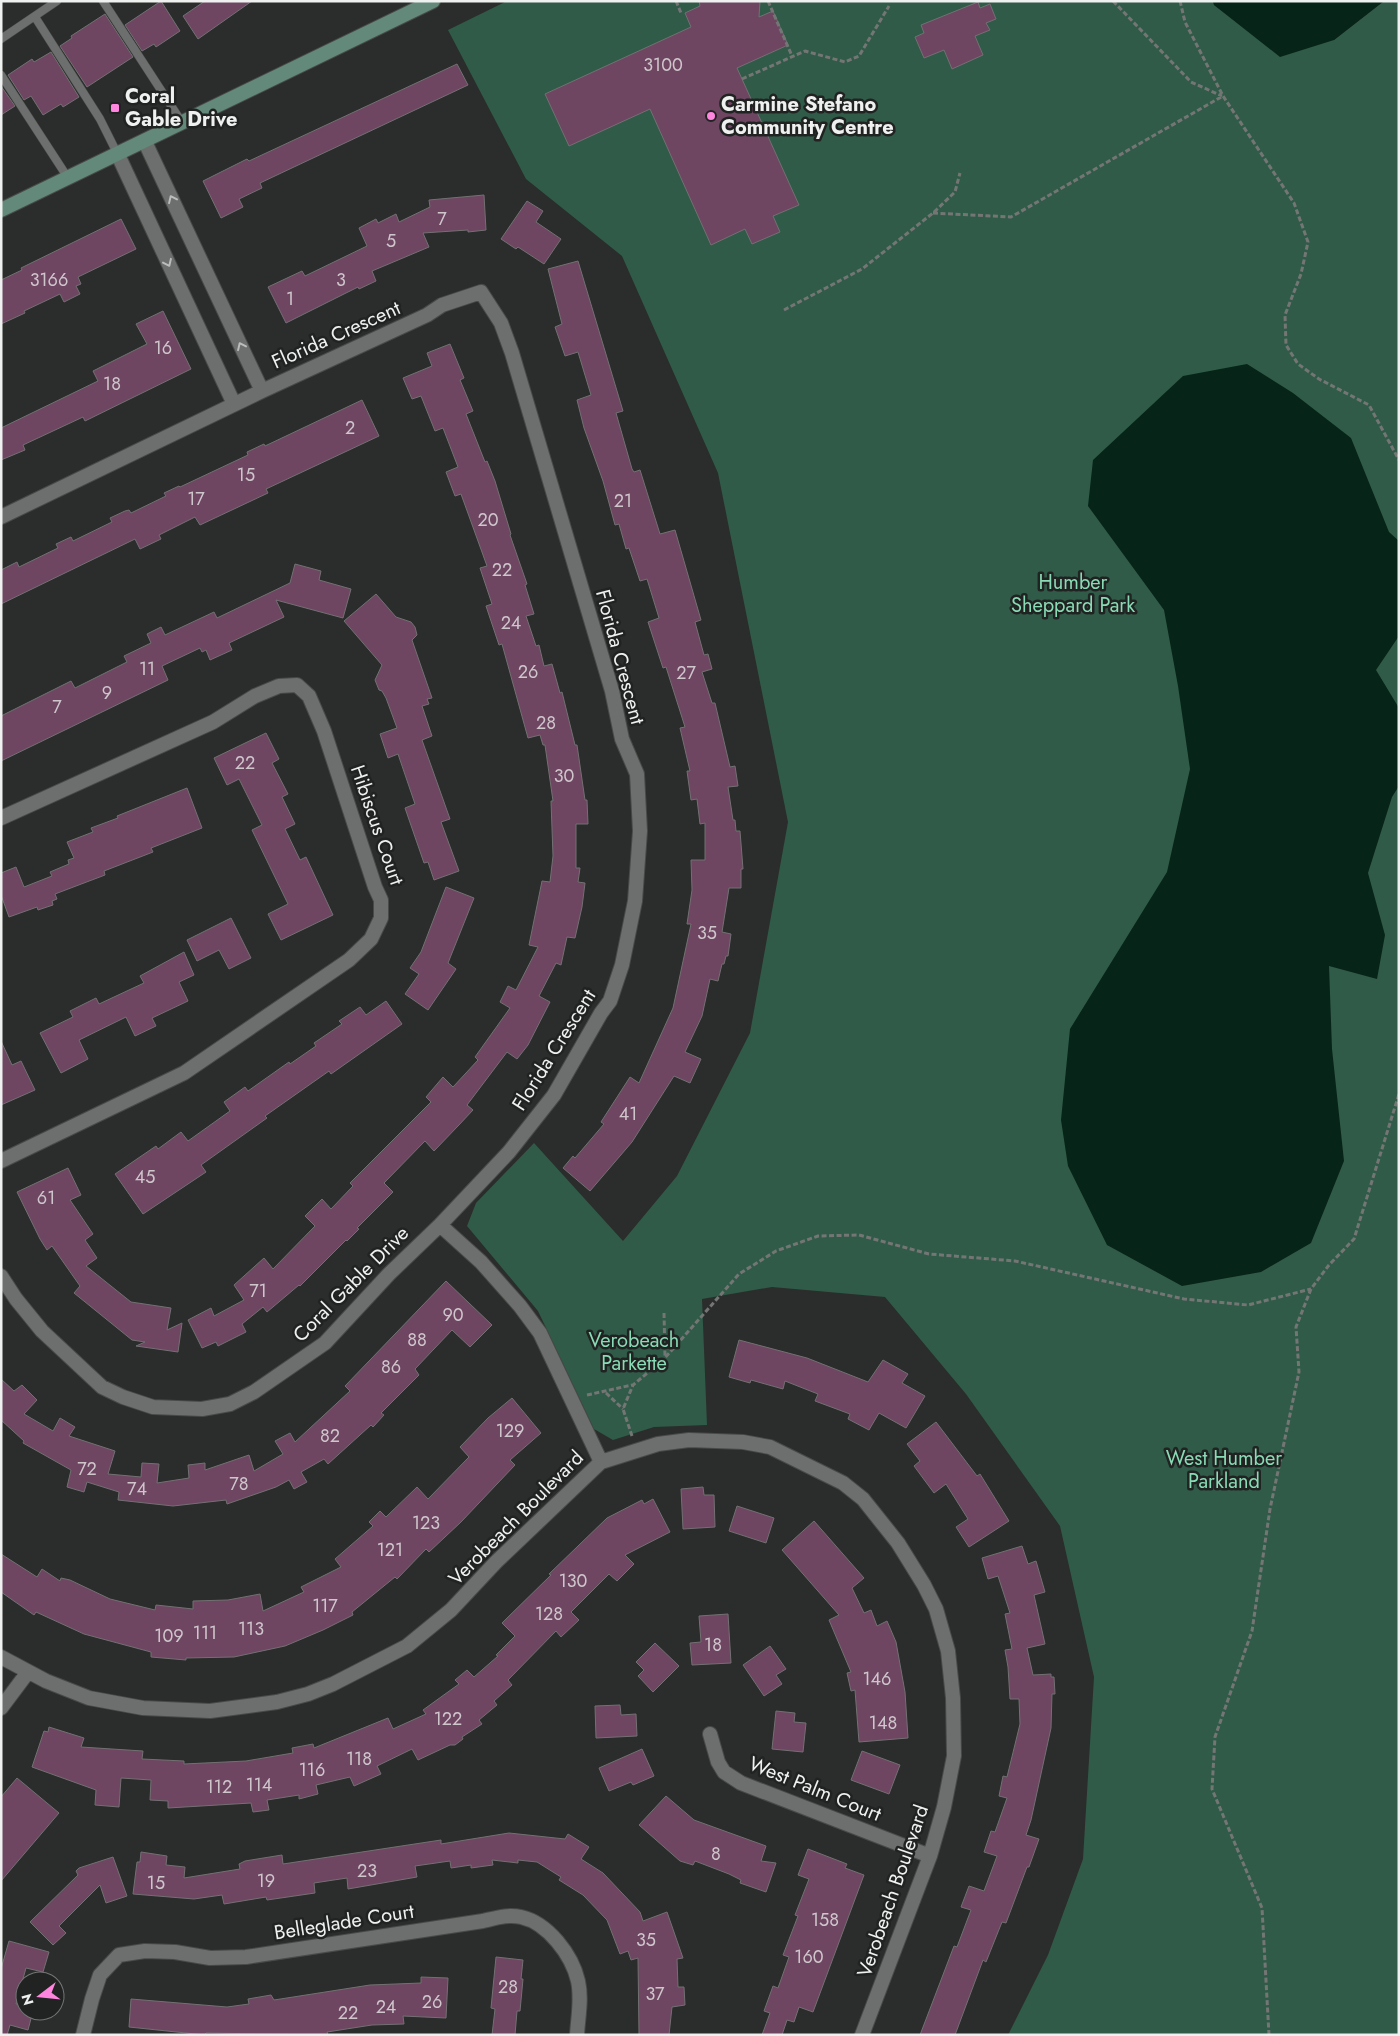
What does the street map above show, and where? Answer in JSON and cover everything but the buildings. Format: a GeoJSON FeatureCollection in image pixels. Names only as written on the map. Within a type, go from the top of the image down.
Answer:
{"type":"FeatureCollection","features":[{"type":"Feature","properties":{"kind":"main road"},"geometry":{"type":"LineString","coordinates":[[1,210],[183,124],[433,1]]}},
{"type":"Feature","properties":{"kind":"street"},"geometry":{"type":"LineString","coordinates":[[1,517],[262,391],[145,142]]}},
{"type":"Feature","properties":{"kind":"street"},"geometry":{"type":"LineString","coordinates":[[118,155],[234,404]]}},
{"type":"Feature","properties":{"kind":"street","name":"Florida Crescent"},"geometry":{"type":"LineString","coordinates":[[262,391],[427,316],[442,306],[481,292],[501,323],[512,353],[612,691],[622,739],[637,774],[640,831],[635,901],[622,965],[610,1001],[601,1013],[554,1095],[509,1152],[440,1225]]}},
{"type":"Feature","properties":{"kind":"street","name":"Hibiscus Court"},"geometry":{"type":"LineString","coordinates":[[1,818],[213,722],[255,696],[279,686],[297,685],[309,696],[324,732],[375,887],[381,900],[380,918],[371,939],[349,960],[222,1048],[184,1073],[1,1161]]}},
{"type":"Feature","properties":{"kind":"street","name":"Coral Gable Drive"},"geometry":{"type":"LineString","coordinates":[[1,1276],[16,1299],[42,1331],[102,1387],[123,1397],[153,1407],[202,1409],[230,1404],[254,1392],[325,1343],[388,1274],[440,1225],[481,1262],[520,1306],[540,1334],[601,1462]]}},
{"type":"Feature","properties":{"kind":"street","name":"Verobeach Boulevard"},"geometry":{"type":"LineString","coordinates":[[1,1657],[46,1681],[89,1698],[143,1708],[210,1711],[277,1702],[308,1694],[333,1684],[407,1646],[451,1610],[496,1562],[601,1462],[658,1444],[689,1440],[743,1442],[770,1447],[843,1483],[863,1499],[912,1564],[936,1609],[948,1651],[953,1698],[954,1756],[944,1807],[930,1856],[862,2035]]}},
{"type":"Feature","properties":{"kind":"street"},"geometry":{"type":"LineString","coordinates":[[1,1708],[28,1672]]}},
{"type":"Feature","properties":{"kind":"street","name":"West Palm Court"},"geometry":{"type":"LineString","coordinates":[[710,1734],[718,1762],[724,1772],[734,1778],[930,1856]]}},
{"type":"Feature","properties":{"kind":"street","name":"Belleglade Court"},"geometry":{"type":"LineString","coordinates":[[83,2035],[100,1975],[119,1955],[145,1951],[175,1952],[210,1958],[246,1957],[503,1916],[521,1917],[538,1924],[554,1938],[568,1958],[577,1980],[580,2000],[576,2035]]}},
{"type":"Feature","properties":{"kind":"lane"},"geometry":{"type":"LineString","coordinates":[[1,39],[58,1]]}},
{"type":"Feature","properties":{"kind":"lane"},"geometry":{"type":"LineString","coordinates":[[104,1],[183,124]]}},
{"type":"Feature","properties":{"kind":"lane"},"geometry":{"type":"LineString","coordinates":[[35,17],[100,119],[118,155]]}},
{"type":"Feature","properties":{"kind":"lane"},"geometry":{"type":"LineString","coordinates":[[1,75],[68,178]]}},
{"type":"Feature","properties":{"kind":"path"},"geometry":{"type":"LineString","coordinates":[[676,1],[681,13]]}},
{"type":"Feature","properties":{"kind":"path"},"geometry":{"type":"LineString","coordinates":[[768,1],[792,56]]}},
{"type":"Feature","properties":{"kind":"path"},"geometry":{"type":"LineString","coordinates":[[1113,1],[1191,82],[1223,96]]}},
{"type":"Feature","properties":{"kind":"path"},"geometry":{"type":"LineString","coordinates":[[1180,1],[1185,22],[1223,96],[1294,202],[1308,242],[1301,274],[1285,315],[1286,345],[1298,364],[1320,379],[1369,405],[1399,460]]}},
{"type":"Feature","properties":{"kind":"path"},"geometry":{"type":"LineString","coordinates":[[742,79],[805,51],[844,62],[859,56],[889,6]]}},
{"type":"Feature","properties":{"kind":"path"},"geometry":{"type":"LineString","coordinates":[[934,213],[1011,217],[1223,96]]}},
{"type":"Feature","properties":{"kind":"path"},"geometry":{"type":"LineString","coordinates":[[784,310],[862,269],[934,213],[955,192],[960,173]]}},
{"type":"Feature","properties":{"kind":"path"},"geometry":{"type":"LineString","coordinates":[[1269,2035],[1262,1908],[1212,1788],[1215,1737],[1252,1631],[1270,1509],[1299,1372],[1296,1327],[1311,1289],[1329,1265],[1354,1240],[1399,1094]]}},
{"type":"Feature","properties":{"kind":"path"},"geometry":{"type":"LineString","coordinates":[[571,1397],[605,1392],[633,1385],[665,1358],[739,1274],[776,1250],[818,1236],[858,1234],[929,1254],[1015,1260],[1184,1299],[1248,1305],[1311,1289]]}},
{"type":"Feature","properties":{"kind":"path"},"geometry":{"type":"LineString","coordinates":[[664,1313],[665,1358]]}},
{"type":"Feature","properties":{"kind":"path"},"geometry":{"type":"LineString","coordinates":[[623,1409],[633,1385]]}},
{"type":"Feature","properties":{"kind":"path"},"geometry":{"type":"LineString","coordinates":[[605,1392],[623,1409],[636,1450]]}},
{"type":"Feature","properties":{"kind":"green space","name":"Humber Sheppard Park"},"geometry":{"type":"Polygon","coordinates":[[[507,1],[1213,1],[1214,5],[1253,34],[1334,40],[1384,1],[1399,1],[1399,2035],[1008,2035],[1048,1955],[1083,1859],[1094,1677],[1060,1526],[966,1394],[885,1297],[772,1287],[702,1299],[707,1425],[654,1427],[613,1440],[594,1429],[538,1311],[467,1226],[476,1203],[534,1143],[623,1241],[677,1176],[750,1033],[788,822],[718,473],[622,256],[526,179],[448,30],[507,1]]]}},
{"type":"Feature","properties":{"kind":"shaded area"},"geometry":{"type":"Polygon","coordinates":[[[1213,1],[1384,1],[1334,40],[1280,57],[1214,5],[1213,1]]]}},
{"type":"Feature","properties":{"kind":"shaded area"},"geometry":{"type":"Polygon","coordinates":[[[1247,364],[1293,393],[1351,438],[1389,532],[1399,541],[1399,636],[1376,670],[1399,708],[1399,786],[1392,797],[1368,873],[1385,935],[1377,979],[1329,966],[1332,1049],[1344,1161],[1311,1243],[1261,1272],[1182,1286],[1107,1245],[1068,1166],[1061,1120],[1070,1029],[1167,872],[1190,769],[1178,686],[1164,610],[1088,506],[1093,460],[1183,376],[1247,364]]]}},
{"type":"Feature","properties":{"kind":"place","name":"Coral Gable Drive"},"geometry":{"type":"Point","coordinates":[115,108]}},
{"type":"Feature","properties":{"kind":"place","name":"Carmine Stefano Community Centre"},"geometry":{"type":"Point","coordinates":[711,116]}},
{"type":"Feature","properties":{"kind":"park label","name":"Verobeach Parkette"},"geometry":{"type":"Point","coordinates":[634,1352]}},
{"type":"Feature","properties":{"kind":"park label","name":"West Humber Parkland"},"geometry":{"type":"Point","coordinates":[1224,1470]}}]}
